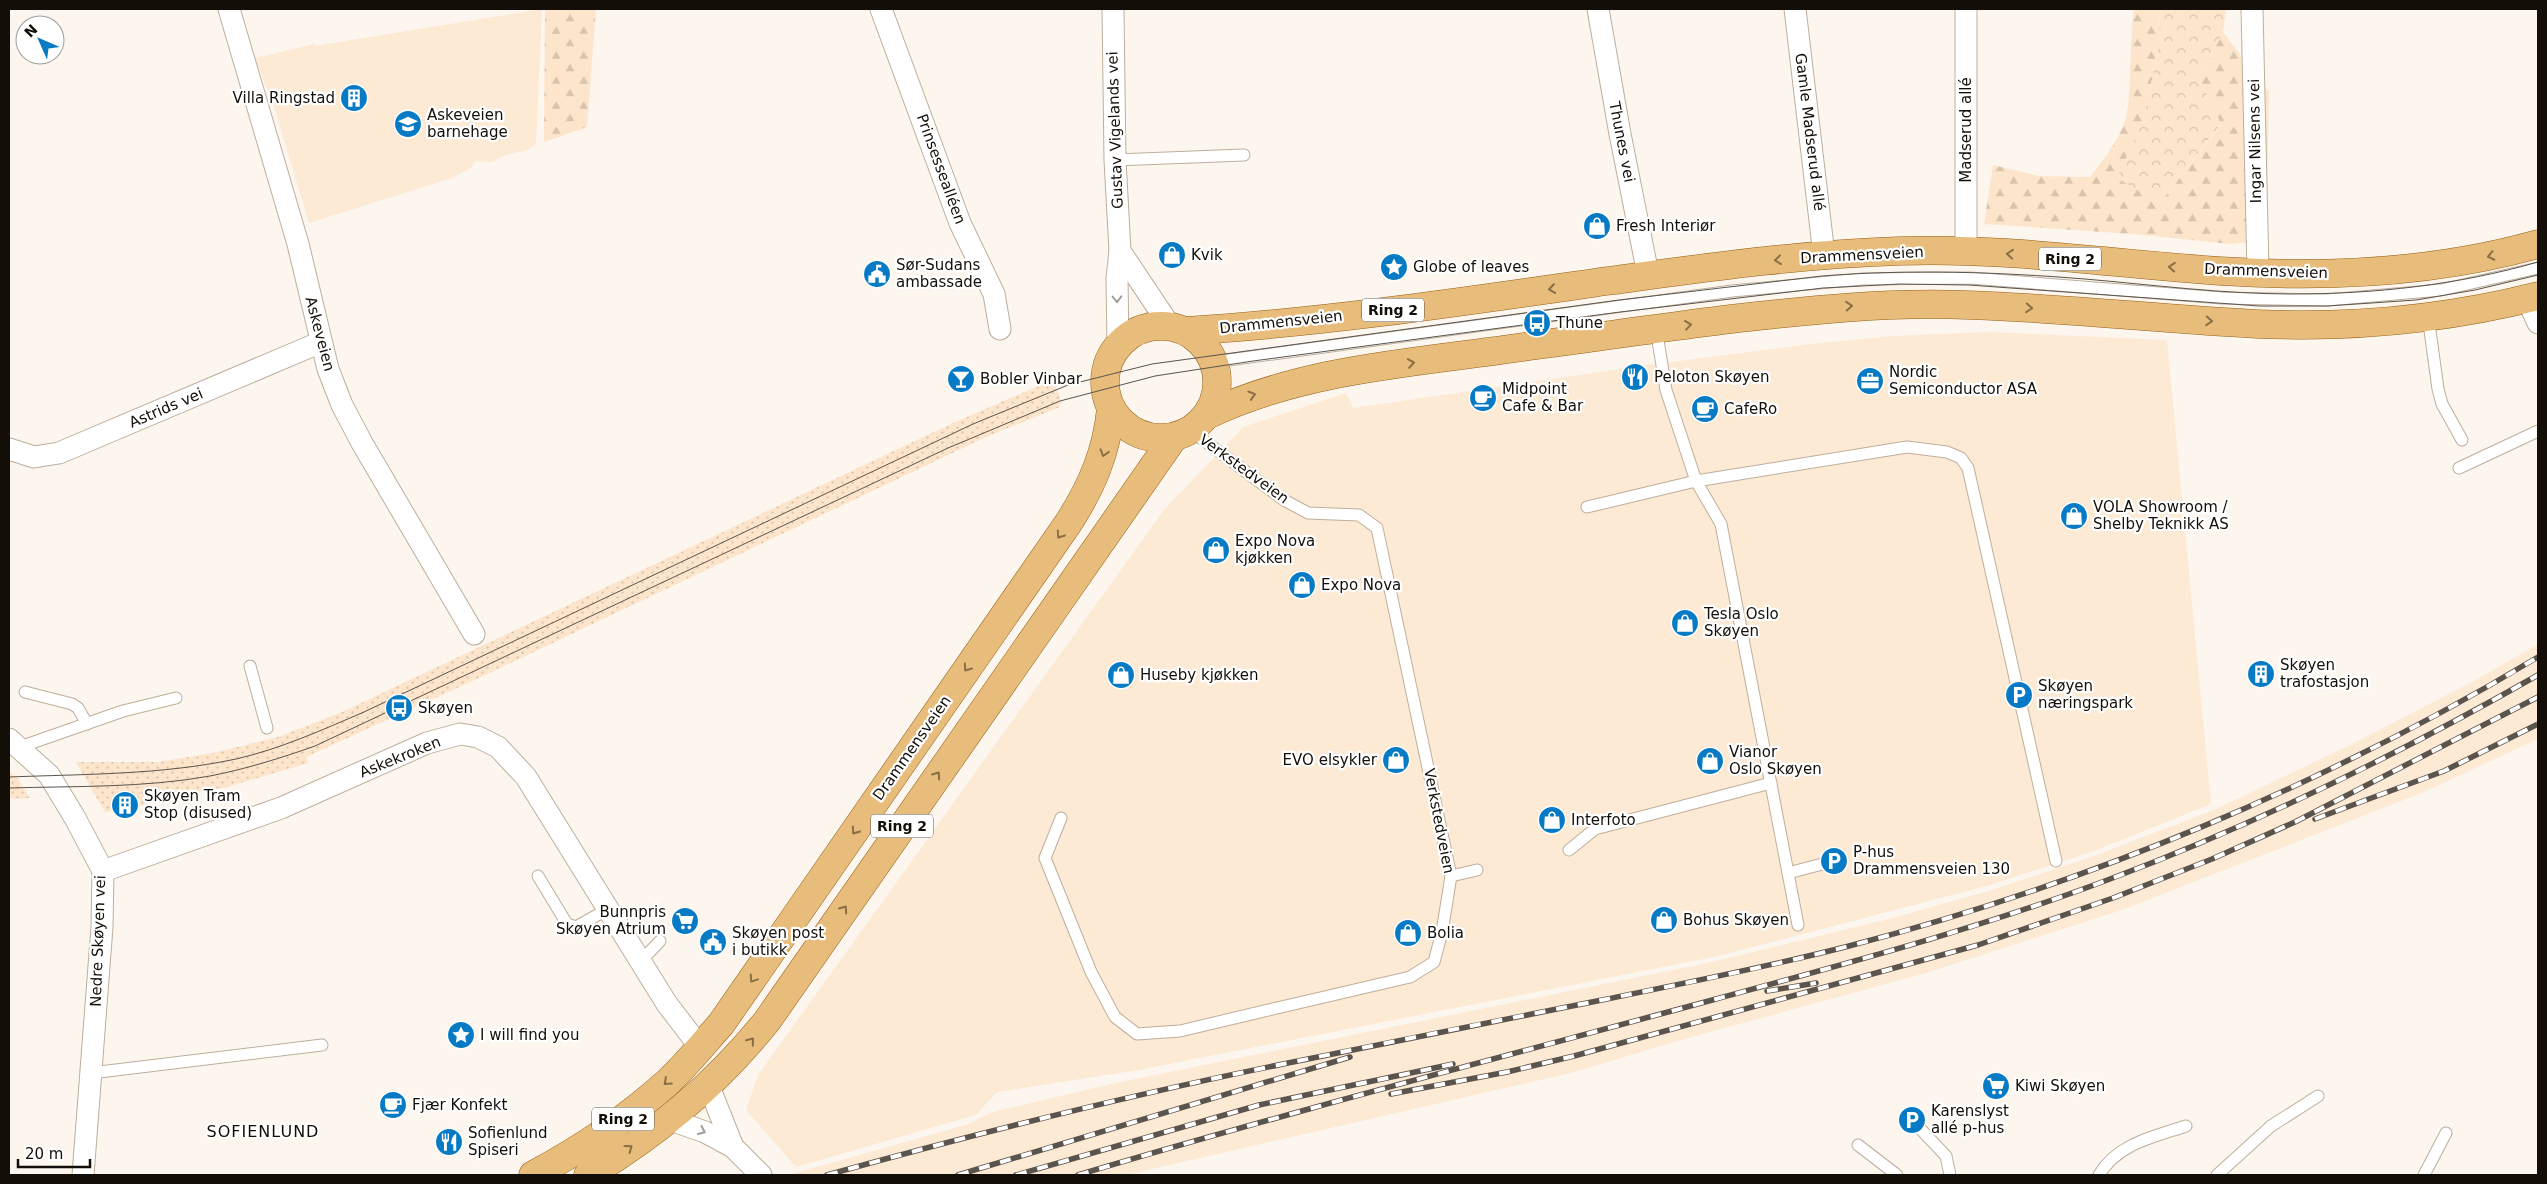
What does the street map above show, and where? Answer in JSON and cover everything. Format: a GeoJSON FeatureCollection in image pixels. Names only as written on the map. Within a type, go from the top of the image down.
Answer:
{"type":"FeatureCollection","features":[{"type":"Feature","properties":{"kind":"main road","name":"Drammensveien"},"geometry":{"type":"LineString","coordinates":[[1178,329],[1302,322],[1648,274],[1824,255],[1902,250],[1966,251],[2258,272],[2320,274],[2406,270],[2462,262],[2538,244]]}},
{"type":"Feature","properties":{"kind":"main road","name":"Ring 2"},"geometry":{"type":"LineString","coordinates":[[588,1175],[668,1119],[746,1047],[767,1021],[1190,427],[1241,399],[1310,380],[1352,372],[1656,328],[1823,308],[1890,304],[1994,306],[2260,324],[2361,322],[2428,316],[2469,311],[2532,298]]}},
{"type":"Feature","properties":{"kind":"main road"},"geometry":{"type":"LineString","coordinates":[[1145,328],[1178,329],[1204,345],[1214,362],[1218,383],[1215,400],[1190,427],[1156,438],[1138,433],[1123,423],[1112,408],[1105,381],[1109,362],[1118,347],[1133,333],[1145,328]]}},
{"type":"Feature","properties":{"kind":"main road","name":"Drammensveien"},"geometry":{"type":"LineString","coordinates":[[533,1175],[562,1160],[623,1119],[670,1079],[700,1047],[738,1000],[1087,494],[1102,458],[1109,434],[1112,408]]}},
{"type":"Feature","properties":{"kind":"street","name":"Askeveien"},"geometry":{"type":"LineString","coordinates":[[229,9],[298,244],[321,342],[342,405],[362,443],[474,634]]}},
{"type":"Feature","properties":{"kind":"street","name":"Prinsessealléen"},"geometry":{"type":"LineString","coordinates":[[881,9],[960,224],[994,294],[1000,329]]}},
{"type":"Feature","properties":{"kind":"street","name":"Gustav Vigelands vei"},"geometry":{"type":"LineString","coordinates":[[1112,9],[1115,160],[1120,251],[1117,278],[1118,347]]}},
{"type":"Feature","properties":{"kind":"street","name":"Thunes vei"},"geometry":{"type":"LineString","coordinates":[[1598,9],[1620,134],[1648,274]]}},
{"type":"Feature","properties":{"kind":"street","name":"Gamle Madserud allé"},"geometry":{"type":"LineString","coordinates":[[1795,9],[1824,255]]}},
{"type":"Feature","properties":{"kind":"street","name":"Madserud allé"},"geometry":{"type":"LineString","coordinates":[[1966,9],[1966,251]]}},
{"type":"Feature","properties":{"kind":"street","name":"Ingar Nilsens vei"},"geometry":{"type":"LineString","coordinates":[[2252,9],[2258,272]]}},
{"type":"Feature","properties":{"kind":"street"},"geometry":{"type":"LineString","coordinates":[[1120,251],[1178,329]]}},
{"type":"Feature","properties":{"kind":"street"},"geometry":{"type":"LineString","coordinates":[[2532,298],[2538,323]]}},
{"type":"Feature","properties":{"kind":"street","name":"Astrids vei"},"geometry":{"type":"LineString","coordinates":[[9,449],[34,457],[59,454],[321,342]]}},
{"type":"Feature","properties":{"kind":"street","name":"Askekroken"},"geometry":{"type":"LineString","coordinates":[[103,871],[281,808],[427,743],[460,734],[478,737],[498,747],[526,777],[667,1004],[700,1047]]}},
{"type":"Feature","properties":{"kind":"street","name":"Nedre Skøyen vei"},"geometry":{"type":"LineString","coordinates":[[14,743],[49,775],[75,818],[103,871],[102,927],[84,1175]]}},
{"type":"Feature","properties":{"kind":"street"},"geometry":{"type":"LineString","coordinates":[[708,1084],[733,1147]]}},
{"type":"Feature","properties":{"kind":"street"},"geometry":{"type":"LineString","coordinates":[[668,1119],[705,1132],[733,1147],[761,1175]]}},
{"type":"Feature","properties":{"kind":"lane"},"geometry":{"type":"LineString","coordinates":[[1115,160],[1244,155]]}},
{"type":"Feature","properties":{"kind":"lane"},"geometry":{"type":"LineString","coordinates":[[1214,362],[1732,291],[1863,279],[1970,278],[2222,298],[2327,300],[2441,290],[2538,268]]}},
{"type":"Feature","properties":{"kind":"lane"},"geometry":{"type":"LineString","coordinates":[[2428,316],[2438,389],[2442,404],[2462,440]]}},
{"type":"Feature","properties":{"kind":"lane"},"geometry":{"type":"LineString","coordinates":[[1656,328],[1666,390],[1696,481],[1721,524],[1798,925]]}},
{"type":"Feature","properties":{"kind":"lane","name":"Verkstedveien"},"geometry":{"type":"LineString","coordinates":[[1061,818],[1045,858],[1091,972],[1115,1017],[1137,1034],[1180,1031],[1410,977],[1434,962],[1442,932],[1451,876],[1377,528],[1358,515],[1308,513],[1284,500],[1190,427]]}},
{"type":"Feature","properties":{"kind":"lane"},"geometry":{"type":"LineString","coordinates":[[2459,468],[2538,431]]}},
{"type":"Feature","properties":{"kind":"lane"},"geometry":{"type":"LineString","coordinates":[[1587,507],[1696,481],[1907,447],[1947,452],[1960,458],[1968,468],[2056,862]]}},
{"type":"Feature","properties":{"kind":"lane"},"geometry":{"type":"LineString","coordinates":[[250,666],[267,728]]}},
{"type":"Feature","properties":{"kind":"lane"},"geometry":{"type":"LineString","coordinates":[[25,692],[72,704],[78,708],[87,724]]}},
{"type":"Feature","properties":{"kind":"lane"},"geometry":{"type":"LineString","coordinates":[[14,743],[87,724],[123,710],[176,698]]}},
{"type":"Feature","properties":{"kind":"lane"},"geometry":{"type":"LineString","coordinates":[[1569,850],[1595,829],[1771,783]]}},
{"type":"Feature","properties":{"kind":"lane"},"geometry":{"type":"LineString","coordinates":[[1788,873],[1834,861]]}},
{"type":"Feature","properties":{"kind":"lane"},"geometry":{"type":"LineString","coordinates":[[1451,876],[1477,870]]}},
{"type":"Feature","properties":{"kind":"lane"},"geometry":{"type":"LineString","coordinates":[[538,876],[567,924],[576,927],[608,910]]}},
{"type":"Feature","properties":{"kind":"lane"},"geometry":{"type":"LineString","coordinates":[[641,961],[660,941]]}},
{"type":"Feature","properties":{"kind":"lane"},"geometry":{"type":"LineString","coordinates":[[91,1073],[322,1045]]}},
{"type":"Feature","properties":{"kind":"lane"},"geometry":{"type":"LineString","coordinates":[[2218,1175],[2271,1126],[2318,1096]]}},
{"type":"Feature","properties":{"kind":"lane"},"geometry":{"type":"LineString","coordinates":[[1912,1120],[1946,1156],[1950,1175]]}},
{"type":"Feature","properties":{"kind":"lane"},"geometry":{"type":"LineString","coordinates":[[2099,1175],[2105,1164],[2121,1150],[2186,1126]]}},
{"type":"Feature","properties":{"kind":"lane"},"geometry":{"type":"LineString","coordinates":[[2424,1175],[2446,1133]]}},
{"type":"Feature","properties":{"kind":"lane"},"geometry":{"type":"LineString","coordinates":[[1858,1145],[1897,1175]]}},
{"type":"Feature","properties":{"kind":"shaded area","name":"Askeveien barnehage"},"geometry":{"type":"Polygon","coordinates":[[[542,9],[536,144],[528,150],[506,155],[492,162],[475,161],[471,168],[452,178],[309,223],[273,104],[255,58],[314,44],[315,46],[542,9]]]}},
{"type":"Feature","properties":{"kind":"shaded area","name":"Thune"},"geometry":{"type":"Polygon","coordinates":[[[1989,332],[2167,340],[2211,804],[2094,851],[1990,885],[1714,957],[1139,1070],[997,1092],[976,1115],[796,1167],[746,1110],[758,1075],[1163,511],[1243,427],[1346,393],[1353,408],[1648,365],[1810,344],[1893,336],[1989,332]]]}},
{"type":"Feature","properties":{"kind":"shaded area"},"geometry":{"type":"Polygon","coordinates":[[[2538,644],[2538,739],[2424,792],[2122,910],[1926,973],[1681,1040],[1571,1073],[1126,1175],[788,1175],[966,1125],[992,1112],[1116,1083],[1712,962],[1889,919],[1992,890],[2094,856],[2216,809],[2348,746],[2474,681],[2538,644]]]}},
{"type":"Feature","properties":{"kind":"green space"},"geometry":{"type":"Polygon","coordinates":[[[545,9],[596,9],[587,127],[544,142],[545,9]]]}},
{"type":"Feature","properties":{"kind":"green space"},"geometry":{"type":"Polygon","coordinates":[[[2134,9],[2160,9],[2159,46],[2144,117],[2118,178],[2160,203],[2221,125],[2199,78],[2223,32],[2269,92],[2266,240],[2230,244],[2134,234],[1984,224],[1993,165],[2039,176],[2090,177],[2106,156],[2117,139],[2127,113],[2134,9]]]}},
{"type":"Feature","properties":{"kind":"green space"},"geometry":{"type":"Polygon","coordinates":[[[2160,9],[2226,9],[2223,32],[2199,78],[2221,124],[2160,203],[2117,178],[2144,117],[2159,46],[2160,9]]]}},
{"type":"Feature","properties":{"kind":"green space"},"geometry":{"type":"Polygon","coordinates":[[[1059,377],[1060,382],[1055,385],[1062,403],[1059,404],[1060,407],[986,437],[479,678],[306,757],[308,763],[227,787],[166,797],[137,807],[136,798],[112,799],[112,811],[105,812],[76,762],[158,762],[213,753],[278,737],[340,713],[953,423],[1059,377]]]}},
{"type":"Feature","properties":{"kind":"green space"},"geometry":{"type":"Polygon","coordinates":[[[9,771],[18,779],[30,798],[9,799],[9,771]]]}},
{"type":"Feature","properties":{"kind":"tram line"},"geometry":{"type":"LineString","coordinates":[[9,777],[123,773],[180,768],[236,759],[285,744],[364,712],[973,424],[1068,385],[1152,364],[1619,300],[1822,276],[1921,272],[1986,273],[2085,279],[2188,289],[2323,294],[2416,287],[2477,277],[2538,262]]}},
{"type":"Feature","properties":{"kind":"tram line"},"geometry":{"type":"LineString","coordinates":[[9,788],[110,786],[185,780],[250,767],[315,746],[948,448],[1060,401],[1155,376],[1620,312],[1823,288],[1900,284],[1969,285],[2259,306],[2327,306],[2416,300],[2475,290],[2538,275]]}},
{"type":"Feature","properties":{"kind":"railway"},"geometry":{"type":"LineString","coordinates":[[827,1175],[940,1144],[1111,1102],[1283,1064],[1757,968],[1819,954],[1939,921],[2117,861],[2204,826],[2290,788],[2374,747],[2457,704],[2538,657]]}},
{"type":"Feature","properties":{"kind":"railway"},"geometry":{"type":"LineString","coordinates":[[1078,1175],[1316,1107],[1865,958],[2061,897],[2166,857],[2275,810],[2382,759],[2538,675]]}},
{"type":"Feature","properties":{"kind":"railway"},"geometry":{"type":"LineString","coordinates":[[1391,1094],[1507,1072],[1574,1056],[1978,945],[2113,898],[2212,859],[2295,822],[2538,697]]}},
{"type":"Feature","properties":{"kind":"railway"},"geometry":{"type":"LineString","coordinates":[[2315,819],[2444,771],[2538,724]]}},
{"type":"Feature","properties":{"kind":"railway"},"geometry":{"type":"LineString","coordinates":[[1767,991],[1816,983]]}},
{"type":"Feature","properties":{"kind":"railway"},"geometry":{"type":"LineString","coordinates":[[958,1175],[1350,1057]]}},
{"type":"Feature","properties":{"kind":"railway"},"geometry":{"type":"LineString","coordinates":[[1016,1175],[1259,1105],[1453,1064]]}},
{"type":"Feature","properties":{"kind":"place","name":"Villa Ringstad"},"geometry":{"type":"Point","coordinates":[354,98]}},
{"type":"Feature","properties":{"kind":"place","name":"Askeveien barnehage"},"geometry":{"type":"Point","coordinates":[408,124]}},
{"type":"Feature","properties":{"kind":"place","name":"Fresh Interiør"},"geometry":{"type":"Point","coordinates":[1597,226]}},
{"type":"Feature","properties":{"kind":"place","name":"Kvik"},"geometry":{"type":"Point","coordinates":[1172,255]}},
{"type":"Feature","properties":{"kind":"place","name":"Globe of leaves"},"geometry":{"type":"Point","coordinates":[1394,267]}},
{"type":"Feature","properties":{"kind":"place","name":"Sør-Sudans ambassade"},"geometry":{"type":"Point","coordinates":[877,274]}},
{"type":"Feature","properties":{"kind":"place","name":"Thune"},"geometry":{"type":"Point","coordinates":[1537,323]}},
{"type":"Feature","properties":{"kind":"place","name":"Peloton Skøyen"},"geometry":{"type":"Point","coordinates":[1635,377]}},
{"type":"Feature","properties":{"kind":"place","name":"Bobler Vinbar"},"geometry":{"type":"Point","coordinates":[961,379]}},
{"type":"Feature","properties":{"kind":"place","name":"Nordic Semiconductor ASA"},"geometry":{"type":"Point","coordinates":[1870,381]}},
{"type":"Feature","properties":{"kind":"place","name":"Midpoint Cafe & Bar"},"geometry":{"type":"Point","coordinates":[1483,398]}},
{"type":"Feature","properties":{"kind":"place","name":"CafeRo"},"geometry":{"type":"Point","coordinates":[1705,409]}},
{"type":"Feature","properties":{"kind":"place","name":"VOLA Showroom / Shelby Teknikk AS"},"geometry":{"type":"Point","coordinates":[2074,516]}},
{"type":"Feature","properties":{"kind":"place","name":"Expo Nova kjøkken"},"geometry":{"type":"Point","coordinates":[1216,550]}},
{"type":"Feature","properties":{"kind":"place","name":"Expo Nova"},"geometry":{"type":"Point","coordinates":[1302,585]}},
{"type":"Feature","properties":{"kind":"place","name":"Tesla Oslo Skøyen"},"geometry":{"type":"Point","coordinates":[1685,623]}},
{"type":"Feature","properties":{"kind":"place","name":"Skøyen trafostasjon"},"geometry":{"type":"Point","coordinates":[2261,674]}},
{"type":"Feature","properties":{"kind":"place","name":"Huseby kjøkken"},"geometry":{"type":"Point","coordinates":[1121,675]}},
{"type":"Feature","properties":{"kind":"place","name":"Skøyen næringspark"},"geometry":{"type":"Point","coordinates":[2019,695]}},
{"type":"Feature","properties":{"kind":"place","name":"Skøyen"},"geometry":{"type":"Point","coordinates":[399,708]}},
{"type":"Feature","properties":{"kind":"place","name":"EVO elsykler"},"geometry":{"type":"Point","coordinates":[1396,760]}},
{"type":"Feature","properties":{"kind":"place","name":"Vianor Oslo Skøyen"},"geometry":{"type":"Point","coordinates":[1710,761]}},
{"type":"Feature","properties":{"kind":"place","name":"Skøyen Tram Stop (disused)"},"geometry":{"type":"Point","coordinates":[125,805]}},
{"type":"Feature","properties":{"kind":"place","name":"Interfoto"},"geometry":{"type":"Point","coordinates":[1552,820]}},
{"type":"Feature","properties":{"kind":"place","name":"P-hus Drammensveien 130"},"geometry":{"type":"Point","coordinates":[1834,861]}},
{"type":"Feature","properties":{"kind":"place","name":"Bohus Skøyen"},"geometry":{"type":"Point","coordinates":[1664,920]}},
{"type":"Feature","properties":{"kind":"place","name":"Bunnpris Skøyen Atrium"},"geometry":{"type":"Point","coordinates":[685,921]}},
{"type":"Feature","properties":{"kind":"place","name":"Bolia"},"geometry":{"type":"Point","coordinates":[1408,933]}},
{"type":"Feature","properties":{"kind":"place","name":"Skøyen post i butikk"},"geometry":{"type":"Point","coordinates":[713,942]}},
{"type":"Feature","properties":{"kind":"place","name":"I will find you"},"geometry":{"type":"Point","coordinates":[461,1035]}},
{"type":"Feature","properties":{"kind":"place","name":"Kiwi Skøyen"},"geometry":{"type":"Point","coordinates":[1996,1086]}},
{"type":"Feature","properties":{"kind":"place","name":"Fjær Konfekt"},"geometry":{"type":"Point","coordinates":[393,1105]}},
{"type":"Feature","properties":{"kind":"place","name":"Karenslyst allé p-hus"},"geometry":{"type":"Point","coordinates":[1912,1120]}},
{"type":"Feature","properties":{"kind":"place","name":"Sofienlund Spiseri"},"geometry":{"type":"Point","coordinates":[449,1142]}},
{"type":"Feature","properties":{"kind":"district","name":"SOFIENLUND"},"geometry":{"type":"Point","coordinates":[263,1131]}}]}
